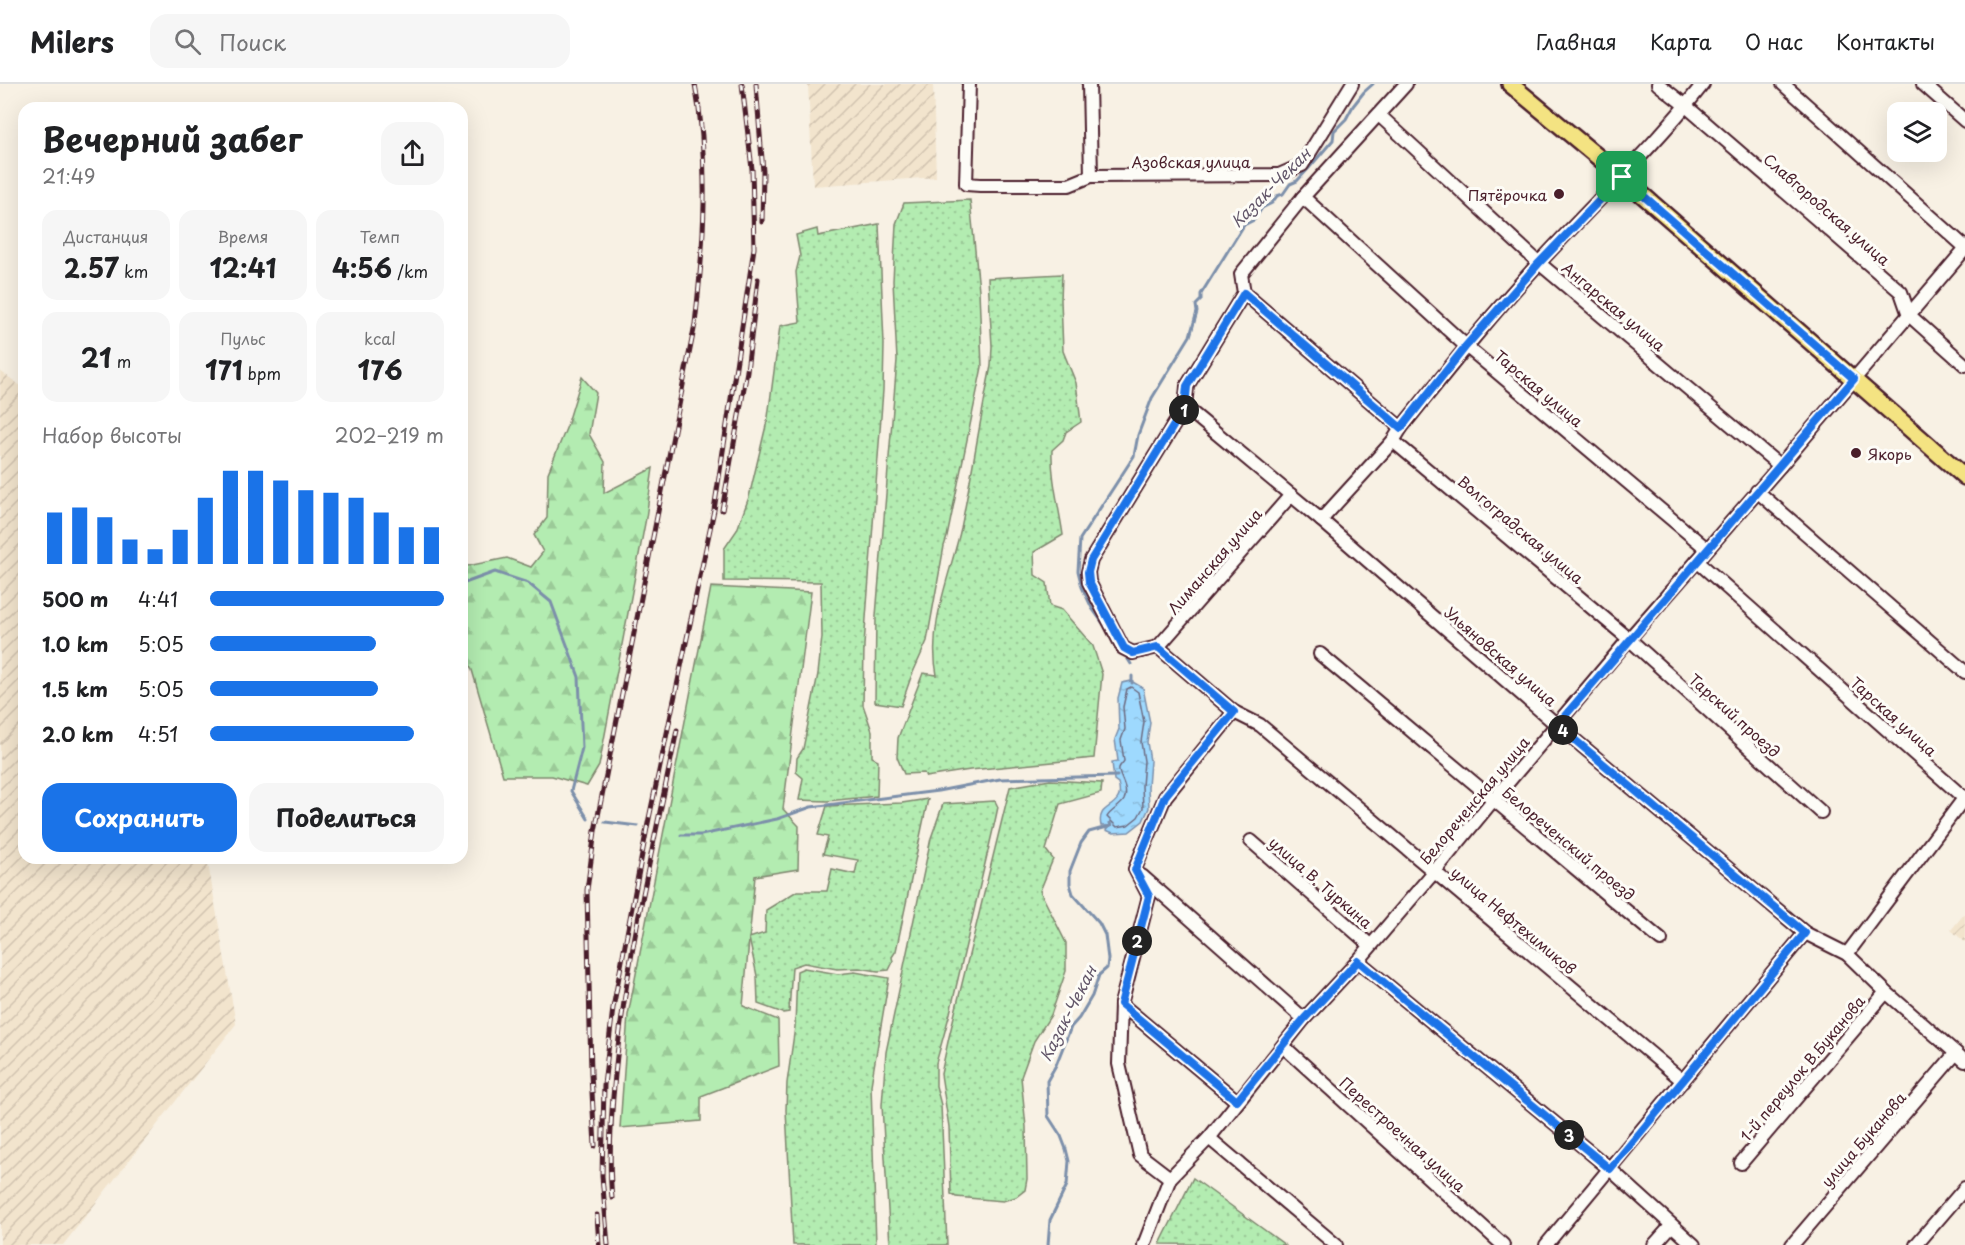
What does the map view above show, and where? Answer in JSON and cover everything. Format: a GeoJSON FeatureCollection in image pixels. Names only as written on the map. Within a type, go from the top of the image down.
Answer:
{"type":"FeatureCollection","features":[{"type":"Feature","properties":{"kind":"main road"},"geometry":{"type":"LineString","coordinates":[[1510,84],[1622,177],[1965,477]]}},
{"type":"Feature","properties":{"kind":"street","name":"Азовская улица"},"geometry":{"type":"LineString","coordinates":[[969,84],[966,184],[1069,185],[1091,176],[1279,175],[1302,165],[1352,84]]}},
{"type":"Feature","properties":{"kind":"street"},"geometry":{"type":"LineString","coordinates":[[1089,84],[1091,176]]}},
{"type":"Feature","properties":{"kind":"street"},"geometry":{"type":"LineString","coordinates":[[1401,428],[1244,293],[1241,274],[1303,197],[1406,84]]}},
{"type":"Feature","properties":{"kind":"street","name":"Славгородская улица"},"geometry":{"type":"LineString","coordinates":[[1658,84],[1901,292],[1909,315],[1965,365]]}},
{"type":"Feature","properties":{"kind":"street"},"geometry":{"type":"LineString","coordinates":[[1321,520],[1393,441],[1466,346],[1539,263],[1622,177],[1703,84]]}},
{"type":"Feature","properties":{"kind":"street"},"geometry":{"type":"LineString","coordinates":[[1782,84],[1965,248]]}},
{"type":"Feature","properties":{"kind":"street"},"geometry":{"type":"LineString","coordinates":[[1923,84],[1965,121]]}},
{"type":"Feature","properties":{"kind":"street","name":"Ангарская улица"},"geometry":{"type":"LineString","coordinates":[[1379,115],[1539,263],[1780,466]]}},
{"type":"Feature","properties":{"kind":"street","name":"Тарская улица"},"geometry":{"type":"LineString","coordinates":[[1303,197],[1466,346],[1707,549]]}},
{"type":"Feature","properties":{"kind":"street","name":"Белореченская улица"},"geometry":{"type":"LineString","coordinates":[[1170,1178],[1209,1138],[1304,1019],[1358,961],[1629,639],[1965,248]]}},
{"type":"Feature","properties":{"kind":"street"},"geometry":{"type":"LineString","coordinates":[[1158,647],[1133,653],[1124,648],[1089,582],[1088,572],[1091,560],[1185,407],[1187,386],[1244,293]]}},
{"type":"Feature","properties":{"kind":"street","name":"Ульяновская улица"},"geometry":{"type":"LineString","coordinates":[[1185,407],[1292,495],[1557,725],[1805,933],[1847,954],[1886,992],[1960,1057]]}},
{"type":"Feature","properties":{"kind":"street","name":"Волгоградская улица"},"geometry":{"type":"LineString","coordinates":[[1393,441],[1629,639]]}},
{"type":"Feature","properties":{"kind":"street"},"geometry":{"type":"LineString","coordinates":[[1757,491],[1965,672]]}},
{"type":"Feature","properties":{"kind":"street","name":"Лиманская улица"},"geometry":{"type":"LineString","coordinates":[[1158,647],[1292,495]]}},
{"type":"Feature","properties":{"kind":"street","name":"Тарская улица"},"geometry":{"type":"LineString","coordinates":[[1696,561],[1965,798]]}},
{"type":"Feature","properties":{"kind":"street","name":"Тарский проезд"},"geometry":{"type":"LineString","coordinates":[[1629,639],[1821,812]]}},
{"type":"Feature","properties":{"kind":"street","name":"улица Нефтехимиков"},"geometry":{"type":"LineString","coordinates":[[1158,647],[1234,712],[1260,725],[1683,1081]]}},
{"type":"Feature","properties":{"kind":"street","name":"Белореченский проезд"},"geometry":{"type":"LineString","coordinates":[[1320,654],[1661,940]]}},
{"type":"Feature","properties":{"kind":"street"},"geometry":{"type":"LineString","coordinates":[[1135,870],[1165,796],[1234,712]]}},
{"type":"Feature","properties":{"kind":"street"},"geometry":{"type":"LineString","coordinates":[[1847,954],[1965,798]]}},
{"type":"Feature","properties":{"kind":"street","name":"улица В. Туркина"},"geometry":{"type":"LineString","coordinates":[[1251,841],[1370,945]]}},
{"type":"Feature","properties":{"kind":"street"},"geometry":{"type":"LineString","coordinates":[[1135,870],[1149,896],[1121,1004],[1119,1064],[1140,1155],[1170,1178],[1144,1245]]}},
{"type":"Feature","properties":{"kind":"street"},"geometry":{"type":"LineString","coordinates":[[1135,870],[1304,1019]]}},
{"type":"Feature","properties":{"kind":"street"},"geometry":{"type":"LineString","coordinates":[[1546,1245],[1805,933]]}},
{"type":"Feature","properties":{"kind":"street"},"geometry":{"type":"LineString","coordinates":[[1358,961],[1610,1169],[1694,1245]]}},
{"type":"Feature","properties":{"kind":"street","name":"1-й переулок В.Буканова"},"geometry":{"type":"LineString","coordinates":[[1741,1163],[1886,992]]}},
{"type":"Feature","properties":{"kind":"street"},"geometry":{"type":"LineString","coordinates":[[1121,1004],[1237,1101]]}},
{"type":"Feature","properties":{"kind":"street","name":"Перестроечная улица"},"geometry":{"type":"LineString","coordinates":[[1283,1046],[1503,1245]]}},
{"type":"Feature","properties":{"kind":"street","name":"улица Буканова"},"geometry":{"type":"LineString","coordinates":[[1792,1245],[1960,1057]]}},
{"type":"Feature","properties":{"kind":"street"},"geometry":{"type":"LineString","coordinates":[[1209,1138],[1336,1245]]}},
{"type":"Feature","properties":{"kind":"street"},"geometry":{"type":"LineString","coordinates":[[1916,1245],[1965,1188]]}},
{"type":"Feature","properties":{"kind":"street"},"geometry":{"type":"LineString","coordinates":[[1654,1245],[1671,1226]]}},
{"type":"Feature","properties":{"kind":"shaded area"},"geometry":{"type":"Polygon","coordinates":[[[808,84],[933,84],[936,177],[813,186],[808,84]]]}},
{"type":"Feature","properties":{"kind":"shaded area"},"geometry":{"type":"Polygon","coordinates":[[[0,371],[18,384],[18,864],[208,864],[236,1024],[63,1245],[0,1245],[0,371]]]}},
{"type":"Feature","properties":{"kind":"shaded area"},"geometry":{"type":"Polygon","coordinates":[[[1965,913],[1965,942],[1951,930],[1965,913]]]}},
{"type":"Feature","properties":{"kind":"green space"},"geometry":{"type":"Polygon","coordinates":[[[970,200],[979,290],[982,367],[944,546],[927,641],[901,706],[875,702],[876,616],[897,360],[893,281],[896,224],[904,203],[970,200]]]}},
{"type":"Feature","properties":{"kind":"green space"},"geometry":{"type":"Polygon","coordinates":[[[879,224],[884,344],[883,390],[864,645],[863,705],[872,731],[872,757],[878,760],[877,796],[827,801],[799,800],[803,778],[796,772],[797,758],[803,749],[818,674],[822,637],[821,582],[724,581],[724,549],[737,530],[749,497],[768,417],[780,326],[800,322],[796,272],[800,256],[796,235],[817,229],[818,236],[879,224]]]}},
{"type":"Feature","properties":{"kind":"green space"},"geometry":{"type":"Polygon","coordinates":[[[1062,274],[1063,351],[1076,383],[1081,422],[1066,432],[1063,440],[1052,450],[1054,482],[1063,535],[1034,552],[1035,575],[1047,583],[1050,606],[1062,610],[1093,646],[1102,674],[1094,758],[970,770],[926,777],[924,773],[904,774],[897,757],[898,738],[923,673],[937,675],[935,638],[937,620],[961,528],[991,366],[988,278],[1062,274]]]}},
{"type":"Feature","properties":{"kind":"green space"},"geometry":{"type":"Polygon","coordinates":[[[582,377],[596,393],[589,434],[605,462],[604,493],[653,468],[646,518],[599,766],[587,786],[552,776],[503,776],[472,670],[468,663],[468,566],[507,558],[531,567],[543,552],[534,535],[547,518],[548,473],[567,426],[582,377]]]}},
{"type":"Feature","properties":{"kind":"green space"},"geometry":{"type":"Polygon","coordinates":[[[711,587],[811,592],[783,809],[799,826],[798,869],[755,876],[743,1006],[778,1020],[779,1066],[701,1096],[701,1121],[620,1128],[628,1015],[711,587]]]}},
{"type":"Feature","properties":{"kind":"green space"},"geometry":{"type":"Polygon","coordinates":[[[1050,780],[1102,783],[1101,793],[1060,804],[1046,850],[1053,859],[1040,891],[1066,943],[1066,971],[1051,1015],[1034,1041],[1021,1077],[1026,1127],[1027,1179],[1025,1190],[1016,1197],[1003,1201],[956,1197],[951,1194],[949,1127],[941,1074],[949,1037],[1010,787],[1050,780]]]}},
{"type":"Feature","properties":{"kind":"green space"},"geometry":{"type":"Polygon","coordinates":[[[928,799],[896,951],[889,970],[837,969],[804,963],[792,967],[789,1012],[783,1013],[758,1004],[757,976],[749,938],[765,933],[766,910],[797,891],[827,891],[832,869],[855,874],[858,860],[823,854],[828,837],[818,835],[827,806],[902,803],[928,799]]]}},
{"type":"Feature","properties":{"kind":"green space"},"geometry":{"type":"Polygon","coordinates":[[[995,801],[998,807],[995,821],[936,1063],[936,1086],[941,1105],[947,1245],[890,1245],[882,1105],[886,1052],[931,838],[943,804],[995,801]]]}},
{"type":"Feature","properties":{"kind":"green space"},"geometry":{"type":"Polygon","coordinates":[[[804,968],[838,974],[855,972],[889,978],[871,1085],[876,1245],[793,1245],[786,1110],[787,1083],[795,1027],[797,971],[804,968]]]}},
{"type":"Feature","properties":{"kind":"green space"},"geometry":{"type":"Polygon","coordinates":[[[1193,1178],[1285,1245],[1160,1244],[1193,1178]]]}},
{"type":"Feature","properties":{"kind":"water"},"geometry":{"type":"Polygon","coordinates":[[[1131,681],[1143,688],[1150,723],[1147,742],[1150,761],[1149,808],[1143,821],[1129,832],[1113,833],[1106,830],[1110,826],[1101,826],[1100,820],[1103,812],[1115,802],[1119,795],[1120,790],[1118,783],[1114,780],[1112,762],[1118,761],[1115,739],[1119,729],[1118,698],[1122,683],[1131,681]]]}},
{"type":"Feature","properties":{"kind":"waterway","name":"Казак-Чекан"},"geometry":{"type":"LineString","coordinates":[[1105,626],[1092,608],[1082,587],[1078,571],[1080,539],[1134,456],[1138,435],[1152,398],[1190,336],[1197,312],[1196,305],[1201,300],[1201,294],[1244,225],[1254,220],[1262,208],[1283,194],[1290,184],[1297,181],[1309,168],[1333,140],[1334,131],[1346,119],[1353,106],[1373,84]]}},
{"type":"Feature","properties":{"kind":"waterway"},"geometry":{"type":"LineString","coordinates":[[468,582],[495,572],[528,583],[551,602],[579,677],[582,748],[571,791],[588,819]]}},
{"type":"Feature","properties":{"kind":"waterway","name":"Казак-Чекан"},"geometry":{"type":"LineString","coordinates":[[1124,653],[1131,664]]}},
{"type":"Feature","properties":{"kind":"waterway","name":"Казак-Чекан"},"geometry":{"type":"LineString","coordinates":[[1132,676],[1132,683]]}},
{"type":"Feature","properties":{"kind":"waterway"},"geometry":{"type":"LineString","coordinates":[[681,835],[701,835],[777,819],[811,807],[938,791],[1000,779],[1117,776]]}},
{"type":"Feature","properties":{"kind":"waterway"},"geometry":{"type":"LineString","coordinates":[[605,822],[638,826]]}},
{"type":"Feature","properties":{"kind":"waterway","name":"Казак-Чекан"},"geometry":{"type":"LineString","coordinates":[[1048,1245],[1050,1220],[1067,1185],[1069,1161],[1061,1136],[1048,1116],[1047,1081],[1071,1027],[1092,996],[1099,975],[1107,968],[1108,959],[1105,935],[1099,923],[1073,894],[1070,871],[1081,843],[1089,832],[1111,826],[1110,823]]}},
{"type":"Feature","properties":{"kind":"railway"},"geometry":{"type":"LineString","coordinates":[[595,1146],[587,890],[595,831],[695,324],[704,204],[703,144],[695,84]]}},
{"type":"Feature","properties":{"kind":"railway"},"geometry":{"type":"LineString","coordinates":[[608,1245],[602,1176],[604,1085],[613,1008],[647,828],[714,510],[754,248],[752,169],[742,84]]}},
{"type":"Feature","properties":{"kind":"railway"},"geometry":{"type":"LineString","coordinates":[[756,84],[763,172],[762,222]]}},
{"type":"Feature","properties":{"kind":"railway"},"geometry":{"type":"LineString","coordinates":[[722,510],[747,371],[758,279]]}},
{"type":"Feature","properties":{"kind":"railway"},"geometry":{"type":"LineString","coordinates":[[612,1198],[610,1136],[626,988],[677,730]]}},
{"type":"Feature","properties":{"kind":"railway"},"geometry":{"type":"LineString","coordinates":[[597,1215],[599,1245]]}},
{"type":"Feature","properties":{"kind":"place","name":"Пятёрочка"},"geometry":{"type":"Point","coordinates":[1559,194]}},
{"type":"Feature","properties":{"kind":"place","name":"Якорь"},"geometry":{"type":"Point","coordinates":[1856,453]}},
{"type":"Feature","properties":{"kind":"route"},"geometry":{"type":"LineString","coordinates":[[1622,177],[1854,379],[1557,725],[1805,933],[1610,1169],[1358,961],[1304,1019],[1237,1101],[1121,1004],[1149,896],[1135,870],[1165,796],[1234,712],[1158,647],[1139,653],[1128,652],[1089,582],[1088,567],[1185,407],[1187,386],[1244,293],[1401,428],[1466,346],[1539,263],[1622,177]]}}]}
